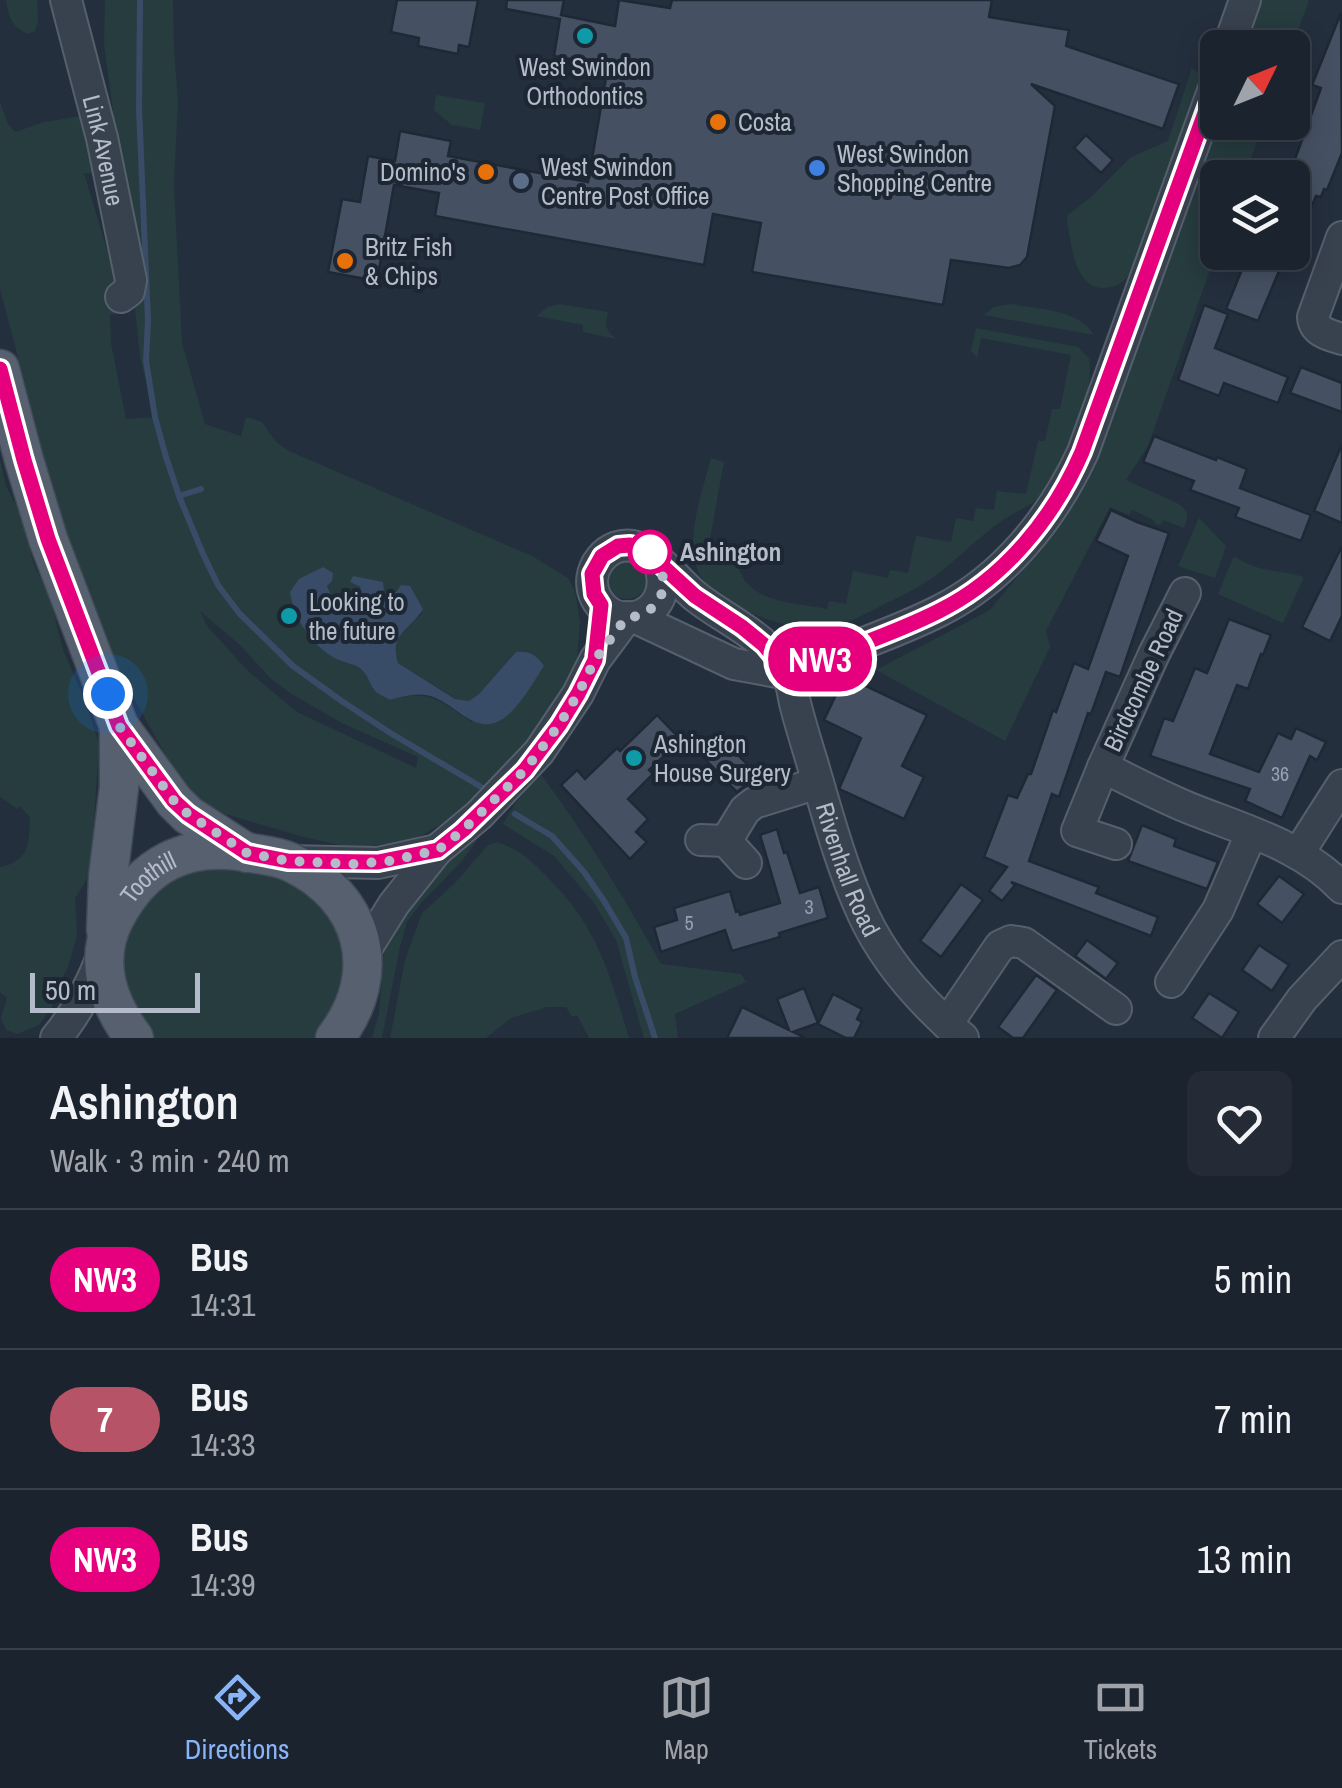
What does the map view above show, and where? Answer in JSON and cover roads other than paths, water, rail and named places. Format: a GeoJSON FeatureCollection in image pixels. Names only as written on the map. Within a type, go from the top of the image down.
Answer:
{"type":"FeatureCollection","features":[{"type":"Feature","properties":{"kind":"main road"},"geometry":{"type":"LineString","coordinates":[[0,369],[48,539],[119,726],[174,801],[247,853]]}},
{"type":"Feature","properties":{"kind":"main road"},"geometry":{"type":"LineString","coordinates":[[119,726],[119,788],[104,947],[116,1009],[134,1038]]}},
{"type":"Feature","properties":{"kind":"main road","name":"Toothill"},"geometry":{"type":"LineString","coordinates":[[104,947],[129,894],[156,868],[182,855],[229,849],[288,861],[324,884],[336,894],[354,923],[364,952]]}},
{"type":"Feature","properties":{"kind":"main road"},"geometry":{"type":"LineString","coordinates":[[354,1038],[364,952]]}},
{"type":"Feature","properties":{"kind":"main road"},"geometry":{"type":"LineString","coordinates":[[334,1038],[357,997]]}},
{"type":"Feature","properties":{"kind":"street","name":"Link Avenue"},"geometry":{"type":"LineString","coordinates":[[66,0],[102,138],[131,280],[129,291],[121,297]]}},
{"type":"Feature","properties":{"kind":"street"},"geometry":{"type":"LineString","coordinates":[[1234,30],[1245,0]]}},
{"type":"Feature","properties":{"kind":"street"},"geometry":{"type":"LineString","coordinates":[[788,674],[764,645],[695,596],[652,554],[630,545],[602,556],[592,574],[594,594],[620,613],[734,664],[788,674],[941,610],[989,578],[1050,511],[1072,476],[1200,127]]}},
{"type":"Feature","properties":{"kind":"street"},"geometry":{"type":"LineString","coordinates":[[1342,237],[1312,317],[1318,329],[1342,339]]}},
{"type":"Feature","properties":{"kind":"street"},"geometry":{"type":"LineString","coordinates":[[620,613],[648,612],[660,597],[664,574],[659,563]]}},
{"type":"Feature","properties":{"kind":"street","name":"Birdcombe Road"},"geometry":{"type":"LineString","coordinates":[[1116,844],[1077,831],[1154,654],[1185,593]]}},
{"type":"Feature","properties":{"kind":"street"},"geometry":{"type":"LineString","coordinates":[[364,952],[394,904],[438,850],[525,770],[559,725],[620,613]]}},
{"type":"Feature","properties":{"kind":"street","name":"Rivenhall Road"},"geometry":{"type":"LineString","coordinates":[[788,674],[818,783],[864,916],[898,971],[955,1031]]}},
{"type":"Feature","properties":{"kind":"street","name":"Birdcombe Road"},"geometry":{"type":"LineString","coordinates":[[1103,768],[1298,854],[1342,888]]}},
{"type":"Feature","properties":{"kind":"street"},"geometry":{"type":"LineString","coordinates":[[724,848],[744,810],[754,803],[818,783]]}},
{"type":"Feature","properties":{"kind":"street"},"geometry":{"type":"LineString","coordinates":[[1298,854],[1342,784]]}},
{"type":"Feature","properties":{"kind":"street"},"geometry":{"type":"LineString","coordinates":[[1171,982],[1218,910],[1251,834]]}},
{"type":"Feature","properties":{"kind":"street"},"geometry":{"type":"LineString","coordinates":[[288,861],[378,862],[438,850]]}},
{"type":"Feature","properties":{"kind":"street"},"geometry":{"type":"LineString","coordinates":[[955,1031],[1000,946],[1012,941],[1024,943],[1077,994],[1116,1009]]}},
{"type":"Feature","properties":{"kind":"street"},"geometry":{"type":"LineString","coordinates":[[56,1038],[86,995],[104,947]]}},
{"type":"Feature","properties":{"kind":"street"},"geometry":{"type":"LineString","coordinates":[[1284,1035],[1302,999],[1342,956]]}},
{"type":"Feature","properties":{"kind":"water"},"geometry":{"type":"Polygon","coordinates":[[[323,567],[333,573],[327,586],[331,595],[352,597],[361,587],[350,582],[353,576],[383,582],[384,592],[410,586],[423,609],[396,645],[398,663],[455,699],[469,701],[479,694],[516,652],[532,654],[544,666],[516,706],[491,724],[473,721],[430,696],[390,700],[376,692],[361,669],[322,650],[301,623],[290,592],[299,579],[323,567]]]}},
{"type":"Feature","properties":{"kind":"waterway"},"geometry":{"type":"LineString","coordinates":[[140,0],[146,361],[166,457],[203,554],[218,585],[239,613],[293,666],[392,734],[483,788]]}},
{"type":"Feature","properties":{"kind":"waterway"},"geometry":{"type":"LineString","coordinates":[[179,496],[201,489]]}},
{"type":"Feature","properties":{"kind":"waterway"},"geometry":{"type":"LineString","coordinates":[[515,814],[552,836],[604,901],[626,938],[655,1038]]}},
{"type":"Feature","properties":{"kind":"place","name":"West Swindon Orthodontics"},"geometry":{"type":"Point","coordinates":[585,36]}},
{"type":"Feature","properties":{"kind":"place","name":"Costa"},"geometry":{"type":"Point","coordinates":[718,122]}},
{"type":"Feature","properties":{"kind":"place","name":"West Swindon Shopping Centre"},"geometry":{"type":"Point","coordinates":[817,168]}},
{"type":"Feature","properties":{"kind":"place","name":"Domino's"},"geometry":{"type":"Point","coordinates":[486,172]}},
{"type":"Feature","properties":{"kind":"place","name":"West Swindon Centre Post Office"},"geometry":{"type":"Point","coordinates":[521,181]}},
{"type":"Feature","properties":{"kind":"place","name":"Britz Fish & Chips"},"geometry":{"type":"Point","coordinates":[345,261]}},
{"type":"Feature","properties":{"kind":"place","name":"Ashington"},"geometry":{"type":"Point","coordinates":[650,552]}},
{"type":"Feature","properties":{"kind":"place","name":"Looking to the future"},"geometry":{"type":"Point","coordinates":[289,616]}},
{"type":"Feature","properties":{"kind":"place","name":"Ashington House Surgery"},"geometry":{"type":"Point","coordinates":[634,758]}}]}
